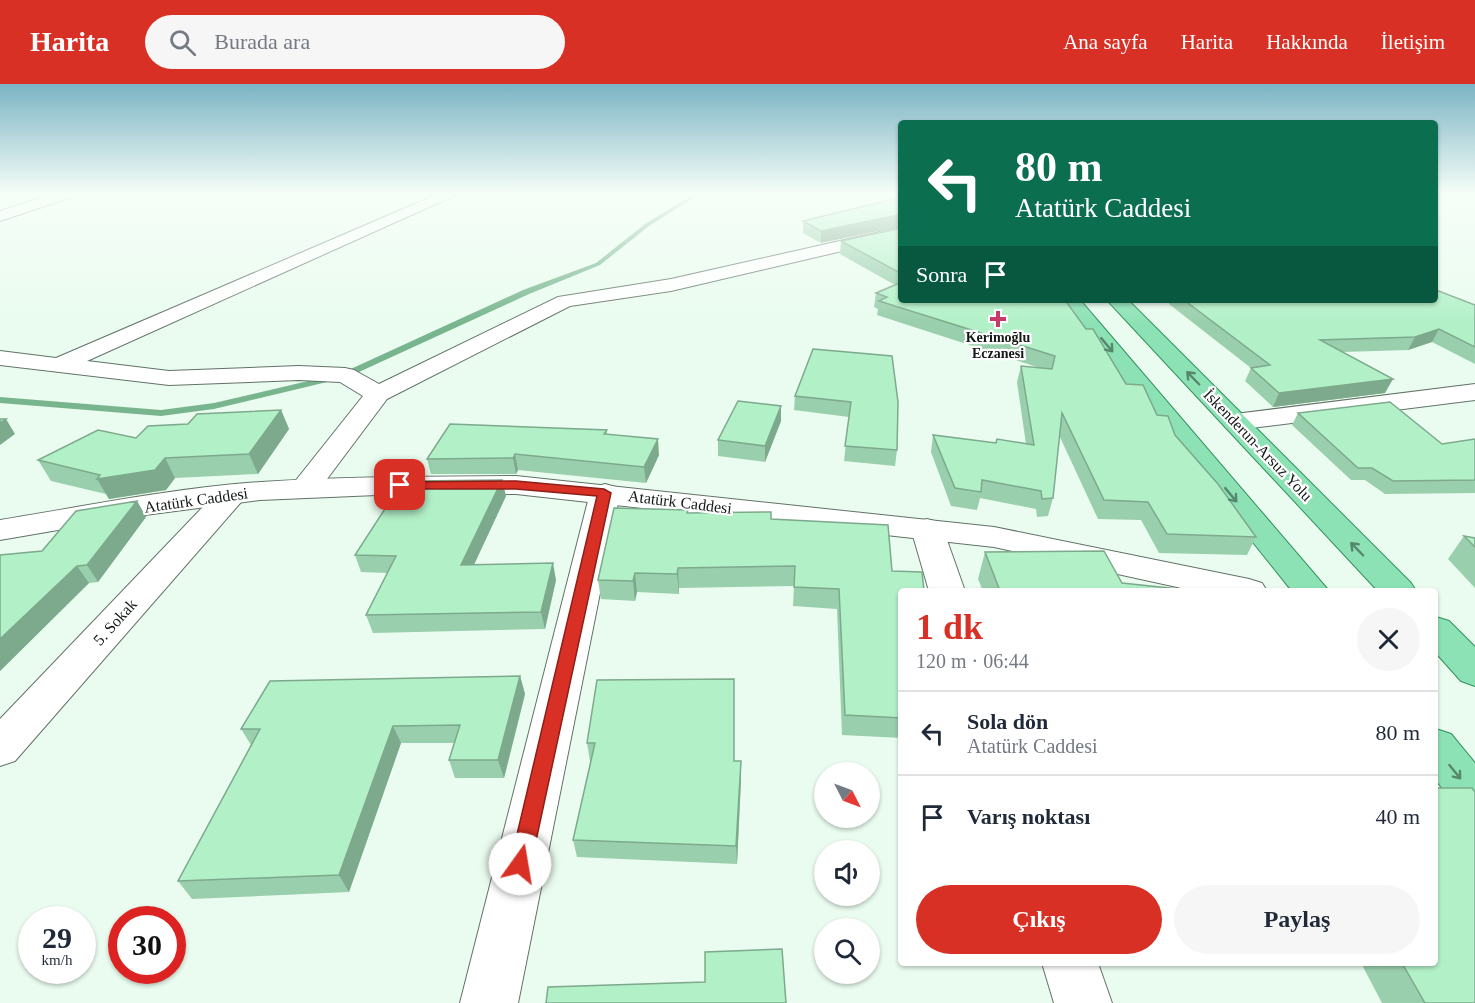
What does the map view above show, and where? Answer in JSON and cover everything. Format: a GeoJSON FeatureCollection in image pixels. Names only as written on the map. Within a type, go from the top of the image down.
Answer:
{"type":"FeatureCollection","features":[{"type":"Feature","properties":{"kind":"main road"},"geometry":{"type":"LineString","coordinates":[[1071,303],[1309,588]]}},
{"type":"Feature","properties":{"kind":"main road","name":"İskenderun-Arsuz Yolu"},"geometry":{"type":"LineString","coordinates":[[1120,303],[1395,588]]}},
{"type":"Feature","properties":{"kind":"main road"},"geometry":{"type":"LineString","coordinates":[[1438,633],[1475,671]]}},
{"type":"Feature","properties":{"kind":"main road"},"geometry":{"type":"LineString","coordinates":[[1438,750],[1475,797]]}},
{"type":"Feature","properties":{"kind":"street"},"geometry":{"type":"LineString","coordinates":[[61,364],[353,237]]}},
{"type":"Feature","properties":{"kind":"street"},"geometry":{"type":"LineString","coordinates":[[304,489],[378,394],[565,301],[671,285],[881,237]]}},
{"type":"Feature","properties":{"kind":"street"},"geometry":{"type":"LineString","coordinates":[[0,358],[169,378],[299,373],[345,375],[378,394]]}},
{"type":"Feature","properties":{"kind":"street"},"geometry":{"type":"LineString","coordinates":[[1235,422],[1475,392]]}},
{"type":"Feature","properties":{"kind":"street","name":"Atatürk Caddesi"},"geometry":{"type":"LineString","coordinates":[[0,530],[231,495],[377,486],[516,485],[994,537],[1235,588]]}},
{"type":"Feature","properties":{"kind":"street"},"geometry":{"type":"LineString","coordinates":[[489,1003],[604,493]]}},
{"type":"Feature","properties":{"kind":"street","name":"5. Sokak"},"geometry":{"type":"LineString","coordinates":[[0,748],[231,495]]}},
{"type":"Feature","properties":{"kind":"street"},"geometry":{"type":"LineString","coordinates":[[927,529],[946,588]]}},
{"type":"Feature","properties":{"kind":"street"},"geometry":{"type":"LineString","coordinates":[[1071,966],[1083,1003]]}},
{"type":"Feature","properties":{"kind":"building"},"geometry":{"type":"Polygon","coordinates":[[[860,237],[898,237],[898,272],[841,241],[860,237]]]}},
{"type":"Feature","properties":{"kind":"building"},"geometry":{"type":"Polygon","coordinates":[[[898,284],[898,303],[1067,303],[1086,329],[1093,329],[1126,384],[1143,385],[1157,415],[1168,416],[1175,435],[1218,484],[1256,537],[1167,534],[1148,502],[1104,500],[1062,413],[1053,498],[1042,499],[1041,491],[982,480],[981,492],[955,488],[933,435],[996,443],[997,439],[1034,445],[1021,366],[1052,369],[1055,356],[879,301],[887,297],[876,293],[898,284]]]}},
{"type":"Feature","properties":{"kind":"building"},"geometry":{"type":"Polygon","coordinates":[[[1438,291],[1475,305],[1475,347],[1439,329],[1415,337],[1320,340],[1393,379],[1279,393],[1251,368],[1270,365],[1188,303],[1438,303],[1438,291]]]}},
{"type":"Feature","properties":{"kind":"building"},"geometry":{"type":"Polygon","coordinates":[[[813,349],[892,356],[898,402],[897,450],[845,446],[851,402],[795,396],[813,349]]]}},
{"type":"Feature","properties":{"kind":"building"},"geometry":{"type":"Polygon","coordinates":[[[738,401],[781,406],[765,446],[718,440],[738,401]]]}},
{"type":"Feature","properties":{"kind":"building"},"geometry":{"type":"Polygon","coordinates":[[[1390,402],[1442,444],[1475,439],[1475,480],[1393,481],[1372,468],[1358,468],[1298,413],[1390,402]]]}},
{"type":"Feature","properties":{"kind":"building"},"geometry":{"type":"Polygon","coordinates":[[[281,410],[249,454],[165,458],[155,470],[97,479],[100,475],[38,460],[98,430],[136,438],[148,426],[188,424],[197,414],[281,410]]]}},
{"type":"Feature","properties":{"kind":"building"},"geometry":{"type":"Polygon","coordinates":[[[450,424],[607,430],[604,434],[658,439],[644,467],[515,454],[513,458],[427,459],[450,424]]]}},
{"type":"Feature","properties":{"kind":"building"},"geometry":{"type":"Polygon","coordinates":[[[502,480],[461,565],[553,563],[541,612],[366,615],[396,556],[355,555],[392,498],[399,499],[411,481],[502,480]]]}},
{"type":"Feature","properties":{"kind":"building"},"geometry":{"type":"Polygon","coordinates":[[[137,501],[87,565],[77,566],[0,639],[0,555],[42,551],[76,511],[137,501]]]}},
{"type":"Feature","properties":{"kind":"building"},"geometry":{"type":"Polygon","coordinates":[[[614,508],[688,510],[687,513],[771,512],[771,519],[888,525],[892,571],[922,572],[924,588],[898,588],[898,718],[845,715],[839,589],[794,587],[795,566],[678,568],[677,574],[635,573],[633,581],[598,580],[614,508]]]}},
{"type":"Feature","properties":{"kind":"building"},"geometry":{"type":"Polygon","coordinates":[[[1464,536],[1475,538],[1475,547],[1464,536]]]}},
{"type":"Feature","properties":{"kind":"building"},"geometry":{"type":"Polygon","coordinates":[[[1104,551],[1122,583],[1170,588],[999,588],[985,552],[1104,551]]]}},
{"type":"Feature","properties":{"kind":"building"},"geometry":{"type":"Polygon","coordinates":[[[520,676],[498,760],[449,760],[460,725],[393,726],[339,875],[178,881],[260,729],[241,729],[270,681],[520,676]]]}},
{"type":"Feature","properties":{"kind":"building"},"geometry":{"type":"Polygon","coordinates":[[[734,679],[734,761],[741,761],[736,846],[573,840],[595,743],[587,743],[597,680],[734,679]]]}},
{"type":"Feature","properties":{"kind":"building"},"geometry":{"type":"Polygon","coordinates":[[[1438,788],[1472,788],[1475,792],[1475,1003],[1425,1003],[1404,966],[1438,966],[1438,788]]]}},
{"type":"Feature","properties":{"kind":"building"},"geometry":{"type":"Polygon","coordinates":[[[782,949],[786,1003],[546,1003],[548,987],[705,982],[705,952],[782,949]]]}},
{"type":"Feature","properties":{"kind":"waterway"},"geometry":{"type":"LineString","coordinates":[[0,400],[161,413],[214,406],[345,375],[526,292],[598,264],[632,237]]}},
{"type":"Feature","properties":{"kind":"place","name":"Kerimoğlu Eczanesi"},"geometry":{"type":"Point","coordinates":[998,319]}},
{"type":"Feature","properties":{"kind":"route"},"geometry":{"type":"LineString","coordinates":[[400,485],[516,485],[604,493],[520,864]]}}]}
